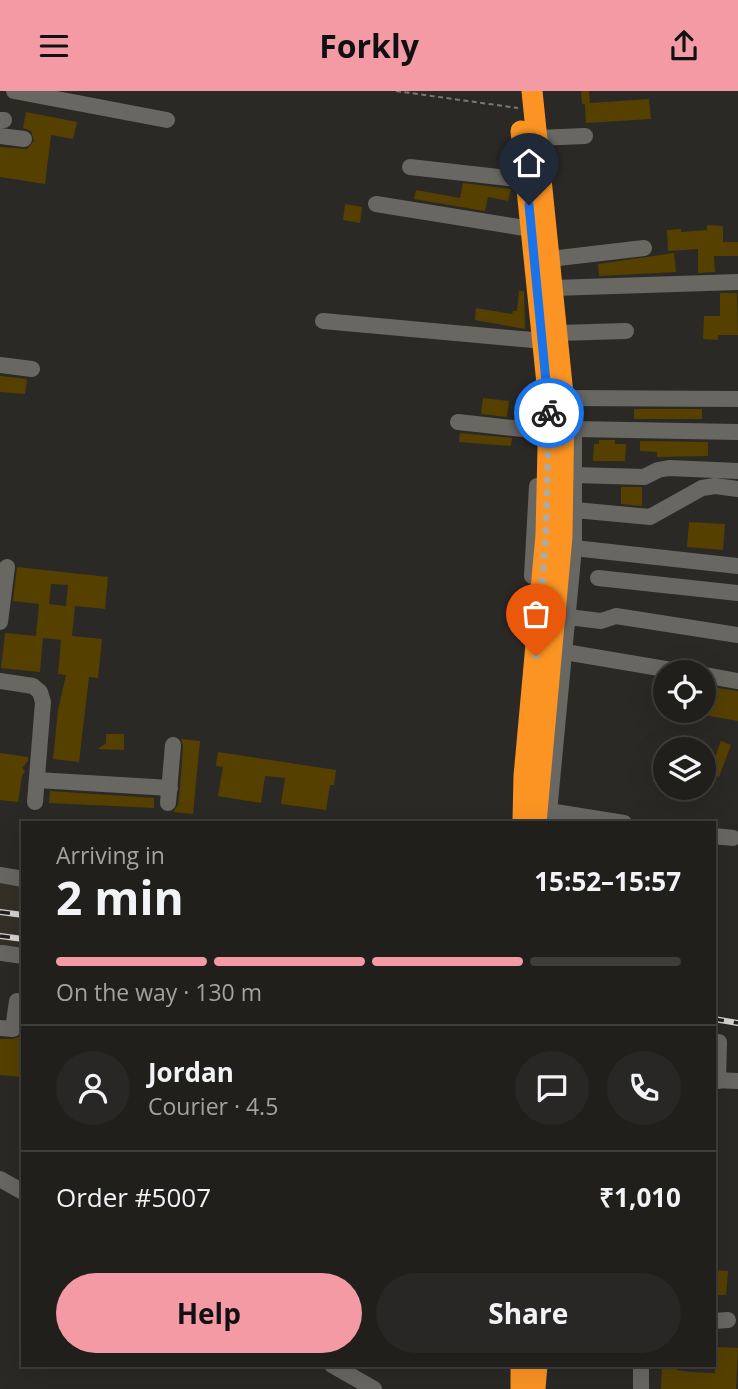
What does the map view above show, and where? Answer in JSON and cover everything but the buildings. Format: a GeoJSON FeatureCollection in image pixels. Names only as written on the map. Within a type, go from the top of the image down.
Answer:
{"type":"FeatureCollection","features":[{"type":"Feature","properties":{"kind":"highway"},"geometry":{"type":"LineString","coordinates":[[531,91],[537,138],[539,228],[550,337],[560,395],[562,536],[544,819]]}},
{"type":"Feature","properties":{"kind":"highway"},"geometry":{"type":"LineString","coordinates":[[518,100],[526,180],[550,259],[553,288],[550,337]]}},
{"type":"Feature","properties":{"kind":"highway"},"geometry":{"type":"LineString","coordinates":[[523,821],[524,776],[560,395]]}},
{"type":"Feature","properties":{"kind":"street"},"geometry":{"type":"LineString","coordinates":[[14,91],[167,120]]}},
{"type":"Feature","properties":{"kind":"street"},"geometry":{"type":"LineString","coordinates":[[1,125],[24,139]]}},
{"type":"Feature","properties":{"kind":"street"},"geometry":{"type":"LineString","coordinates":[[537,138],[585,136]]}},
{"type":"Feature","properties":{"kind":"street"},"geometry":{"type":"LineString","coordinates":[[410,167],[526,180]]}},
{"type":"Feature","properties":{"kind":"street"},"geometry":{"type":"LineString","coordinates":[[376,204],[539,228]]}},
{"type":"Feature","properties":{"kind":"street"},"geometry":{"type":"LineString","coordinates":[[550,259],[644,249]]}},
{"type":"Feature","properties":{"kind":"street"},"geometry":{"type":"LineString","coordinates":[[553,288],[738,282]]}},
{"type":"Feature","properties":{"kind":"street"},"geometry":{"type":"LineString","coordinates":[[323,321],[550,337],[626,331]]}},
{"type":"Feature","properties":{"kind":"street"},"geometry":{"type":"LineString","coordinates":[[0,365],[32,369]]}},
{"type":"Feature","properties":{"kind":"street"},"geometry":{"type":"LineString","coordinates":[[560,395],[575,429],[574,548],[565,652],[544,819],[584,821]]}},
{"type":"Feature","properties":{"kind":"street"},"geometry":{"type":"LineString","coordinates":[[514,821],[541,402],[560,395],[738,399]]}},
{"type":"Feature","properties":{"kind":"street"},"geometry":{"type":"LineString","coordinates":[[458,422],[540,431]]}},
{"type":"Feature","properties":{"kind":"street"},"geometry":{"type":"LineString","coordinates":[[575,429],[738,432]]}},
{"type":"Feature","properties":{"kind":"street"},"geometry":{"type":"LineString","coordinates":[[575,475],[644,477],[669,468],[738,471]]}},
{"type":"Feature","properties":{"kind":"street"},"geometry":{"type":"LineString","coordinates":[[575,510],[650,517],[702,488],[715,486],[738,489]]}},
{"type":"Feature","properties":{"kind":"street"},"geometry":{"type":"LineString","coordinates":[[574,548],[738,566]]}},
{"type":"Feature","properties":{"kind":"street"},"geometry":{"type":"LineString","coordinates":[[0,622],[7,567]]}},
{"type":"Feature","properties":{"kind":"street"},"geometry":{"type":"LineString","coordinates":[[598,578],[738,593]]}},
{"type":"Feature","properties":{"kind":"street"},"geometry":{"type":"LineString","coordinates":[[530,604],[601,621],[616,616],[738,635]]}},
{"type":"Feature","properties":{"kind":"street"},"geometry":{"type":"LineString","coordinates":[[565,652],[653,667]]}},
{"type":"Feature","properties":{"kind":"street"},"geometry":{"type":"LineString","coordinates":[[716,677],[738,681]]}},
{"type":"Feature","properties":{"kind":"street"},"geometry":{"type":"LineString","coordinates":[[0,682],[33,686],[40,692],[43,702],[35,802]]}},
{"type":"Feature","properties":{"kind":"street"},"geometry":{"type":"LineString","coordinates":[[37,780],[169,795],[173,745]]}},
{"type":"Feature","properties":{"kind":"street"},"geometry":{"type":"LineString","coordinates":[[716,835],[733,838]]}},
{"type":"Feature","properties":{"kind":"street"},"geometry":{"type":"LineString","coordinates":[[0,875],[21,879]]}},
{"type":"Feature","properties":{"kind":"street"},"geometry":{"type":"LineString","coordinates":[[2,953],[21,956]]}},
{"type":"Feature","properties":{"kind":"street"},"geometry":{"type":"LineString","coordinates":[[0,1028],[13,1029],[17,1002]]}},
{"type":"Feature","properties":{"kind":"street"},"geometry":{"type":"LineString","coordinates":[[719,1042],[716,1081],[738,1081]]}},
{"type":"Feature","properties":{"kind":"street"},"geometry":{"type":"LineString","coordinates":[[0,1179],[21,1191]]}},
{"type":"Feature","properties":{"kind":"street"},"geometry":{"type":"LineString","coordinates":[[336,1367],[374,1389]]}},
{"type":"Feature","properties":{"kind":"street"},"geometry":{"type":"LineString","coordinates":[[641,1367],[641,1389]]}},
{"type":"Feature","properties":{"kind":"path"},"geometry":{"type":"LineString","coordinates":[[396,91],[518,100]]}},
{"type":"Feature","properties":{"kind":"shaded area"},"geometry":{"type":"Polygon","coordinates":[[[0,883],[21,886],[21,957],[0,956],[0,883]]]}},
{"type":"Feature","properties":{"kind":"railway"},"geometry":{"type":"LineString","coordinates":[[0,912],[21,915]]}},
{"type":"Feature","properties":{"kind":"railway"},"geometry":{"type":"LineString","coordinates":[[0,936],[21,939]]}},
{"type":"Feature","properties":{"kind":"railway"},"geometry":{"type":"LineString","coordinates":[[716,1019],[738,1023]]}},
{"type":"Feature","properties":{"kind":"way so far"},"geometry":{"type":"LineString","coordinates":[[536,656],[546,535],[549,413]]}},
{"type":"Feature","properties":{"kind":"route"},"geometry":{"type":"LineString","coordinates":[[529,205],[549,413]]}}]}
